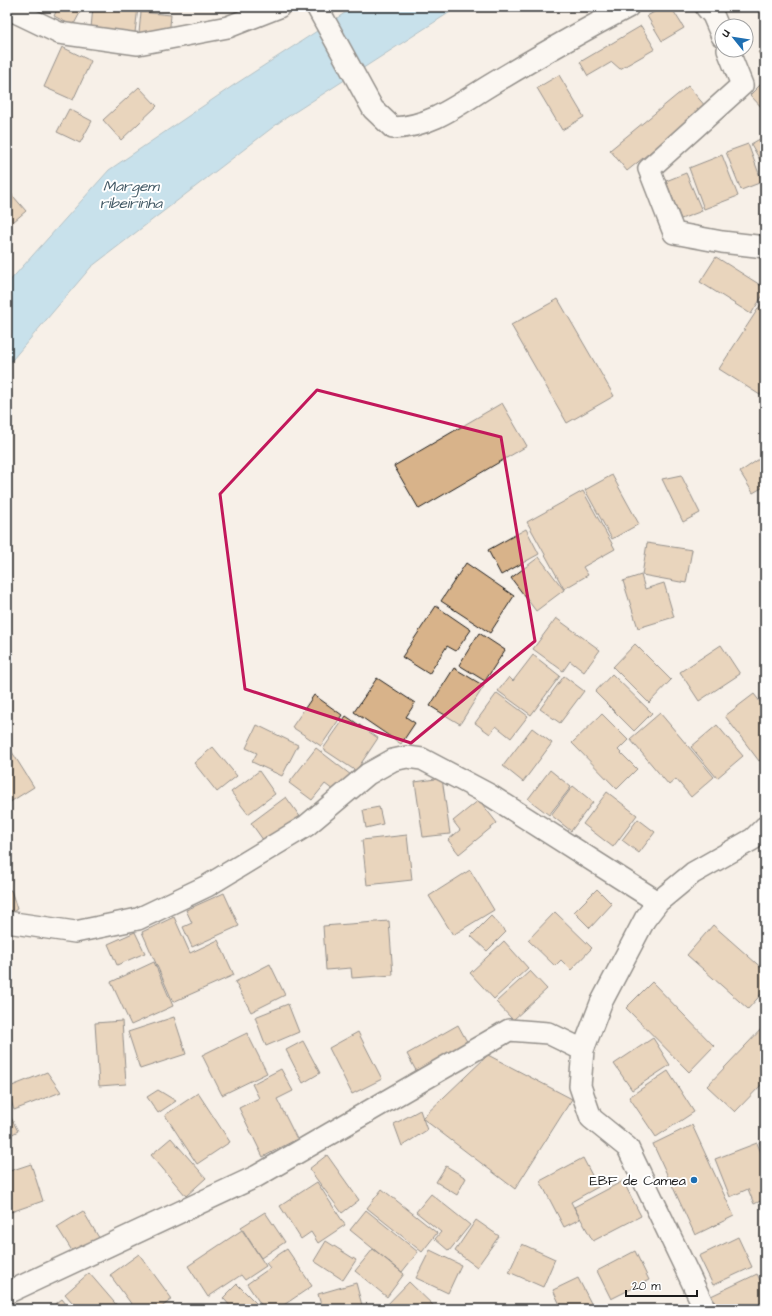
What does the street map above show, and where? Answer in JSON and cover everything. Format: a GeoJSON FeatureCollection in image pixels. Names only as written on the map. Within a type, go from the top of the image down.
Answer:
{"type":"FeatureCollection","features":[{"type":"Feature","properties":{"kind":"street"},"geometry":{"type":"LineString","coordinates":[[7,8],[59,33],[138,44],[228,27],[279,7]]}},
{"type":"Feature","properties":{"kind":"street"},"geometry":{"type":"LineString","coordinates":[[319,12],[373,109],[394,128],[410,127],[457,108],[491,84],[628,7]]}},
{"type":"Feature","properties":{"kind":"street"},"geometry":{"type":"LineString","coordinates":[[706,7],[714,18]]}},
{"type":"Feature","properties":{"kind":"street"},"geometry":{"type":"LineString","coordinates":[[731,58],[742,85],[649,169],[674,233],[722,242],[765,246]]}},
{"type":"Feature","properties":{"kind":"street"},"geometry":{"type":"LineString","coordinates":[[7,922],[75,932],[138,919],[207,886],[306,826],[368,774],[393,760],[407,757],[422,759],[488,794],[658,902]]}},
{"type":"Feature","properties":{"kind":"street"},"geometry":{"type":"LineString","coordinates":[[705,1309],[628,1148],[591,1118],[580,1086],[583,1050],[601,1003],[645,919],[658,902],[693,873],[753,839],[765,827]]}},
{"type":"Feature","properties":{"kind":"street"},"geometry":{"type":"LineString","coordinates":[[7,1294],[257,1176],[509,1030],[548,1033],[583,1050]]}},
{"type":"Feature","properties":{"kind":"highlighted area"},"geometry":{"type":"Polygon","coordinates":[[[317,390],[501,437],[535,641],[411,743],[245,689],[220,494],[317,390]]]}},
{"type":"Feature","properties":{"kind":"water","name":"Margem ribeirinha"},"geometry":{"type":"Polygon","coordinates":[[[354,7],[458,7],[281,121],[91,267],[7,366],[7,284],[109,170],[234,85],[354,7]]]}},
{"type":"Feature","properties":{"kind":"building"},"geometry":{"type":"Polygon","coordinates":[[[58,7],[83,7],[73,26],[54,16],[58,7]]]}},
{"type":"Feature","properties":{"kind":"building"},"geometry":{"type":"Polygon","coordinates":[[[93,7],[138,7],[135,33],[91,28],[93,7]]]}},
{"type":"Feature","properties":{"kind":"building"},"geometry":{"type":"Polygon","coordinates":[[[663,7],[671,7],[684,28],[662,41],[647,16],[663,7]]]}},
{"type":"Feature","properties":{"kind":"building"},"geometry":{"type":"Polygon","coordinates":[[[141,12],[171,15],[169,36],[139,33],[141,12]]]}},
{"type":"Feature","properties":{"kind":"building"},"geometry":{"type":"Polygon","coordinates":[[[641,26],[655,49],[620,69],[612,62],[588,76],[580,62],[641,26]]]}},
{"type":"Feature","properties":{"kind":"building"},"geometry":{"type":"Polygon","coordinates":[[[62,47],[91,61],[73,100],[44,87],[62,47]]]}},
{"type":"Feature","properties":{"kind":"building"},"geometry":{"type":"Polygon","coordinates":[[[765,47],[765,62],[758,52],[765,47]]]}},
{"type":"Feature","properties":{"kind":"building"},"geometry":{"type":"Polygon","coordinates":[[[559,75],[584,117],[562,130],[537,88],[559,75]]]}},
{"type":"Feature","properties":{"kind":"building"},"geometry":{"type":"Polygon","coordinates":[[[763,82],[765,84],[765,111],[750,95],[763,82]]]}},
{"type":"Feature","properties":{"kind":"building"},"geometry":{"type":"Polygon","coordinates":[[[688,86],[706,107],[627,171],[610,150],[688,86]]]}},
{"type":"Feature","properties":{"kind":"building"},"geometry":{"type":"Polygon","coordinates":[[[139,87],[157,106],[121,140],[103,120],[139,87]]]}},
{"type":"Feature","properties":{"kind":"building"},"geometry":{"type":"Polygon","coordinates":[[[69,109],[92,121],[80,143],[57,132],[69,109]]]}},
{"type":"Feature","properties":{"kind":"building"},"geometry":{"type":"Polygon","coordinates":[[[765,136],[765,169],[751,144],[765,136]]]}},
{"type":"Feature","properties":{"kind":"building"},"geometry":{"type":"Polygon","coordinates":[[[748,144],[762,182],[741,190],[726,152],[748,144]]]}},
{"type":"Feature","properties":{"kind":"building"},"geometry":{"type":"Polygon","coordinates":[[[722,155],[738,196],[704,209],[689,168],[722,155]]]}},
{"type":"Feature","properties":{"kind":"building"},"geometry":{"type":"Polygon","coordinates":[[[686,173],[702,211],[681,219],[666,181],[686,173]]]}},
{"type":"Feature","properties":{"kind":"building"},"geometry":{"type":"Polygon","coordinates":[[[7,189],[26,211],[7,227],[7,189]]]}},
{"type":"Feature","properties":{"kind":"building"},"geometry":{"type":"Polygon","coordinates":[[[716,257],[765,288],[765,292],[751,314],[700,282],[716,257]]]}},
{"type":"Feature","properties":{"kind":"building"},"geometry":{"type":"Polygon","coordinates":[[[765,298],[765,387],[760,395],[719,369],[765,298]]]}},
{"type":"Feature","properties":{"kind":"building"},"geometry":{"type":"Polygon","coordinates":[[[558,299],[614,396],[567,423],[511,325],[558,299]]]}},
{"type":"Feature","properties":{"kind":"building"},"geometry":{"type":"Polygon","coordinates":[[[502,403],[527,446],[419,509],[394,466],[502,403]]]}},
{"type":"Feature","properties":{"kind":"building"},"geometry":{"type":"Polygon","coordinates":[[[765,455],[765,486],[753,493],[740,472],[765,455]]]}},
{"type":"Feature","properties":{"kind":"building"},"geometry":{"type":"Polygon","coordinates":[[[612,475],[639,524],[612,539],[585,490],[612,475]]]}},
{"type":"Feature","properties":{"kind":"building"},"geometry":{"type":"Polygon","coordinates":[[[681,475],[700,513],[683,522],[662,479],[681,475]]]}},
{"type":"Feature","properties":{"kind":"building"},"geometry":{"type":"Polygon","coordinates":[[[583,491],[615,549],[583,567],[588,575],[564,589],[527,522],[583,491]]]}},
{"type":"Feature","properties":{"kind":"building"},"geometry":{"type":"Polygon","coordinates":[[[526,529],[539,554],[501,575],[488,550],[526,529]]]}},
{"type":"Feature","properties":{"kind":"building"},"geometry":{"type":"Polygon","coordinates":[[[647,543],[692,550],[686,583],[642,575],[647,543]]]}},
{"type":"Feature","properties":{"kind":"building"},"geometry":{"type":"Polygon","coordinates":[[[539,557],[564,590],[536,611],[511,578],[539,557]]]}},
{"type":"Feature","properties":{"kind":"building"},"geometry":{"type":"Polygon","coordinates":[[[466,563],[514,596],[490,633],[441,601],[466,563]]]}},
{"type":"Feature","properties":{"kind":"building"},"geometry":{"type":"Polygon","coordinates":[[[641,575],[645,589],[664,583],[674,617],[638,628],[623,581],[641,575]]]}},
{"type":"Feature","properties":{"kind":"building"},"geometry":{"type":"Polygon","coordinates":[[[436,606],[471,630],[456,651],[447,646],[429,674],[402,657],[436,606]]]}},
{"type":"Feature","properties":{"kind":"building"},"geometry":{"type":"Polygon","coordinates":[[[556,618],[600,650],[584,672],[570,661],[563,671],[533,649],[556,618]]]}},
{"type":"Feature","properties":{"kind":"building"},"geometry":{"type":"Polygon","coordinates":[[[479,633],[505,650],[485,681],[459,665],[479,633]]]}},
{"type":"Feature","properties":{"kind":"building"},"geometry":{"type":"Polygon","coordinates":[[[635,644],[671,680],[649,703],[613,667],[635,644]]]}},
{"type":"Feature","properties":{"kind":"building"},"geometry":{"type":"Polygon","coordinates":[[[721,645],[740,674],[699,701],[680,672],[721,645]]]}},
{"type":"Feature","properties":{"kind":"building"},"geometry":{"type":"Polygon","coordinates":[[[533,655],[560,676],[531,715],[498,691],[509,677],[513,681],[533,655]]]}},
{"type":"Feature","properties":{"kind":"building"},"geometry":{"type":"Polygon","coordinates":[[[454,668],[484,686],[460,724],[430,706],[454,668]]]}},
{"type":"Feature","properties":{"kind":"building"},"geometry":{"type":"Polygon","coordinates":[[[612,674],[652,713],[634,731],[595,692],[612,674]]]}},
{"type":"Feature","properties":{"kind":"building"},"geometry":{"type":"Polygon","coordinates":[[[564,676],[584,691],[560,723],[540,709],[564,676]]]}},
{"type":"Feature","properties":{"kind":"building"},"geometry":{"type":"Polygon","coordinates":[[[377,678],[415,703],[406,717],[415,723],[401,744],[354,712],[377,678]]]}},
{"type":"Feature","properties":{"kind":"building"},"geometry":{"type":"Polygon","coordinates":[[[497,693],[528,716],[511,738],[496,726],[490,734],[475,723],[497,693]]]}},
{"type":"Feature","properties":{"kind":"building"},"geometry":{"type":"Polygon","coordinates":[[[754,694],[765,708],[765,757],[759,761],[725,716],[754,694]]]}},
{"type":"Feature","properties":{"kind":"building"},"geometry":{"type":"Polygon","coordinates":[[[314,695],[342,715],[321,746],[292,727],[314,695]]]}},
{"type":"Feature","properties":{"kind":"building"},"geometry":{"type":"Polygon","coordinates":[[[660,713],[714,777],[691,797],[676,779],[669,785],[630,739],[660,713]]]}},
{"type":"Feature","properties":{"kind":"building"},"geometry":{"type":"Polygon","coordinates":[[[602,714],[628,740],[618,750],[637,769],[617,789],[572,743],[602,714]]]}},
{"type":"Feature","properties":{"kind":"building"},"geometry":{"type":"Polygon","coordinates":[[[346,716],[378,738],[356,771],[323,749],[346,716]]]}},
{"type":"Feature","properties":{"kind":"building"},"geometry":{"type":"Polygon","coordinates":[[[257,725],[298,745],[282,776],[252,762],[257,753],[246,748],[257,725]]]}},
{"type":"Feature","properties":{"kind":"building"},"geometry":{"type":"Polygon","coordinates":[[[717,725],[743,756],[717,778],[691,747],[717,725]]]}},
{"type":"Feature","properties":{"kind":"building"},"geometry":{"type":"Polygon","coordinates":[[[532,728],[552,743],[523,782],[503,766],[532,728]]]}},
{"type":"Feature","properties":{"kind":"building"},"geometry":{"type":"Polygon","coordinates":[[[7,744],[34,787],[7,804],[7,744]]]}},
{"type":"Feature","properties":{"kind":"building"},"geometry":{"type":"Polygon","coordinates":[[[213,747],[237,776],[217,792],[194,763],[213,747]]]}},
{"type":"Feature","properties":{"kind":"building"},"geometry":{"type":"Polygon","coordinates":[[[316,748],[351,775],[337,793],[325,784],[312,800],[289,783],[316,748]]]}},
{"type":"Feature","properties":{"kind":"building"},"geometry":{"type":"Polygon","coordinates":[[[550,770],[571,787],[549,815],[528,799],[550,770]]]}},
{"type":"Feature","properties":{"kind":"building"},"geometry":{"type":"Polygon","coordinates":[[[259,771],[275,794],[248,814],[231,792],[259,771]]]}},
{"type":"Feature","properties":{"kind":"building"},"geometry":{"type":"Polygon","coordinates":[[[442,778],[450,834],[423,837],[415,782],[442,778]]]}},
{"type":"Feature","properties":{"kind":"building"},"geometry":{"type":"Polygon","coordinates":[[[573,786],[593,802],[571,831],[551,815],[573,786]]]}},
{"type":"Feature","properties":{"kind":"building"},"geometry":{"type":"Polygon","coordinates":[[[607,792],[637,815],[613,847],[583,824],[607,792]]]}},
{"type":"Feature","properties":{"kind":"building"},"geometry":{"type":"Polygon","coordinates":[[[286,797],[301,818],[266,844],[251,823],[286,797]]]}},
{"type":"Feature","properties":{"kind":"building"},"geometry":{"type":"Polygon","coordinates":[[[479,800],[497,823],[459,854],[448,840],[460,830],[453,821],[479,800]]]}},
{"type":"Feature","properties":{"kind":"building"},"geometry":{"type":"Polygon","coordinates":[[[379,807],[383,824],[366,828],[363,810],[379,807]]]}},
{"type":"Feature","properties":{"kind":"building"},"geometry":{"type":"Polygon","coordinates":[[[638,819],[655,832],[639,853],[622,840],[638,819]]]}},
{"type":"Feature","properties":{"kind":"building"},"geometry":{"type":"Polygon","coordinates":[[[407,835],[412,880],[367,885],[362,840],[407,835]]]}},
{"type":"Feature","properties":{"kind":"building"},"geometry":{"type":"Polygon","coordinates":[[[470,870],[494,910],[453,935],[429,896],[470,870]]]}},
{"type":"Feature","properties":{"kind":"building"},"geometry":{"type":"Polygon","coordinates":[[[597,889],[612,904],[590,928],[574,912],[597,889]]]}},
{"type":"Feature","properties":{"kind":"building"},"geometry":{"type":"Polygon","coordinates":[[[11,890],[17,909],[7,916],[7,891],[11,890]]]}},
{"type":"Feature","properties":{"kind":"building"},"geometry":{"type":"Polygon","coordinates":[[[224,893],[239,926],[192,947],[183,927],[192,923],[186,910],[224,893]]]}},
{"type":"Feature","properties":{"kind":"building"},"geometry":{"type":"Polygon","coordinates":[[[555,912],[592,948],[571,970],[561,960],[555,966],[528,940],[555,912]]]}},
{"type":"Feature","properties":{"kind":"building"},"geometry":{"type":"Polygon","coordinates":[[[491,916],[506,932],[487,951],[471,936],[491,916]]]}},
{"type":"Feature","properties":{"kind":"building"},"geometry":{"type":"Polygon","coordinates":[[[174,917],[190,953],[218,940],[234,975],[173,1002],[142,932],[174,917]]]}},
{"type":"Feature","properties":{"kind":"building"},"geometry":{"type":"Polygon","coordinates":[[[389,921],[393,975],[352,978],[351,968],[326,970],[323,926],[389,921]]]}},
{"type":"Feature","properties":{"kind":"building"},"geometry":{"type":"Polygon","coordinates":[[[713,925],[765,971],[765,990],[748,1009],[687,955],[713,925]]]}},
{"type":"Feature","properties":{"kind":"building"},"geometry":{"type":"Polygon","coordinates":[[[135,932],[145,953],[117,965],[108,944],[135,932]]]}},
{"type":"Feature","properties":{"kind":"building"},"geometry":{"type":"Polygon","coordinates":[[[504,941],[528,968],[494,999],[470,973],[504,941]]]}},
{"type":"Feature","properties":{"kind":"building"},"geometry":{"type":"Polygon","coordinates":[[[154,962],[173,1006],[131,1025],[111,982],[154,962]]]}},
{"type":"Feature","properties":{"kind":"building"},"geometry":{"type":"Polygon","coordinates":[[[270,964],[285,995],[251,1012],[235,982],[270,964]]]}},
{"type":"Feature","properties":{"kind":"building"},"geometry":{"type":"Polygon","coordinates":[[[530,971],[547,989],[513,1020],[496,1002],[530,971]]]}},
{"type":"Feature","properties":{"kind":"building"},"geometry":{"type":"Polygon","coordinates":[[[652,982],[714,1046],[689,1072],[626,1008],[652,982]]]}},
{"type":"Feature","properties":{"kind":"building"},"geometry":{"type":"Polygon","coordinates":[[[288,1004],[299,1032],[266,1046],[255,1017],[288,1004]]]}},
{"type":"Feature","properties":{"kind":"building"},"geometry":{"type":"Polygon","coordinates":[[[174,1017],[186,1054],[140,1069],[128,1032],[174,1017]]]}},
{"type":"Feature","properties":{"kind":"building"},"geometry":{"type":"Polygon","coordinates":[[[122,1021],[126,1084],[99,1086],[95,1023],[122,1021]]]}},
{"type":"Feature","properties":{"kind":"building"},"geometry":{"type":"Polygon","coordinates":[[[458,1025],[471,1049],[420,1078],[407,1054],[458,1025]]]}},
{"type":"Feature","properties":{"kind":"building"},"geometry":{"type":"Polygon","coordinates":[[[765,1025],[765,1081],[735,1112],[707,1086],[765,1025]]]}},
{"type":"Feature","properties":{"kind":"building"},"geometry":{"type":"Polygon","coordinates":[[[358,1032],[382,1079],[352,1094],[329,1048],[358,1032]]]}},
{"type":"Feature","properties":{"kind":"building"},"geometry":{"type":"Polygon","coordinates":[[[247,1033],[267,1073],[222,1095],[202,1055],[247,1033]]]}},
{"type":"Feature","properties":{"kind":"building"},"geometry":{"type":"Polygon","coordinates":[[[653,1038],[670,1065],[632,1090],[614,1064],[653,1038]]]}},
{"type":"Feature","properties":{"kind":"building"},"geometry":{"type":"Polygon","coordinates":[[[303,1041],[320,1073],[303,1083],[286,1050],[303,1041]]]}},
{"type":"Feature","properties":{"kind":"building"},"geometry":{"type":"Polygon","coordinates":[[[488,1055],[572,1099],[515,1189],[422,1118],[488,1055]]]}},
{"type":"Feature","properties":{"kind":"building"},"geometry":{"type":"Polygon","coordinates":[[[281,1069],[293,1091],[277,1099],[297,1139],[263,1157],[239,1108],[259,1098],[252,1084],[281,1069]]]}},
{"type":"Feature","properties":{"kind":"building"},"geometry":{"type":"Polygon","coordinates":[[[668,1071],[694,1112],[656,1137],[629,1097],[668,1071]]]}},
{"type":"Feature","properties":{"kind":"building"},"geometry":{"type":"Polygon","coordinates":[[[47,1072],[61,1092],[14,1110],[7,1088],[47,1072]]]}},
{"type":"Feature","properties":{"kind":"building"},"geometry":{"type":"Polygon","coordinates":[[[158,1090],[176,1101],[158,1113],[147,1097],[158,1090]]]}},
{"type":"Feature","properties":{"kind":"building"},"geometry":{"type":"Polygon","coordinates":[[[198,1093],[230,1142],[197,1164],[165,1115],[198,1093]]]}},
{"type":"Feature","properties":{"kind":"building"},"geometry":{"type":"Polygon","coordinates":[[[7,1110],[18,1131],[7,1137],[7,1110]]]}},
{"type":"Feature","properties":{"kind":"building"},"geometry":{"type":"Polygon","coordinates":[[[420,1110],[427,1130],[402,1146],[394,1124],[420,1110]]]}},
{"type":"Feature","properties":{"kind":"building","name":"EBF de Camea"},"geometry":{"type":"Polygon","coordinates":[[[692,1125],[734,1216],[695,1235],[653,1144],[692,1125]]]}},
{"type":"Feature","properties":{"kind":"building"},"geometry":{"type":"Polygon","coordinates":[[[171,1138],[206,1178],[186,1196],[151,1155],[171,1138]]]}},
{"type":"Feature","properties":{"kind":"building"},"geometry":{"type":"Polygon","coordinates":[[[765,1140],[765,1159],[759,1142],[765,1140]]]}},
{"type":"Feature","properties":{"kind":"building"},"geometry":{"type":"Polygon","coordinates":[[[757,1143],[765,1162],[765,1199],[754,1204],[748,1189],[730,1197],[715,1159],[757,1143]]]}},
{"type":"Feature","properties":{"kind":"building"},"geometry":{"type":"Polygon","coordinates":[[[327,1155],[359,1200],[342,1213],[309,1169],[327,1155]]]}},
{"type":"Feature","properties":{"kind":"building"},"geometry":{"type":"Polygon","coordinates":[[[583,1158],[598,1187],[571,1202],[580,1219],[564,1227],[540,1181],[583,1158]]]}},
{"type":"Feature","properties":{"kind":"building"},"geometry":{"type":"Polygon","coordinates":[[[31,1164],[43,1201],[11,1212],[7,1199],[7,1172],[31,1164]]]}},
{"type":"Feature","properties":{"kind":"building"},"geometry":{"type":"Polygon","coordinates":[[[446,1166],[466,1178],[457,1195],[436,1182],[446,1166]]]}},
{"type":"Feature","properties":{"kind":"building"},"geometry":{"type":"Polygon","coordinates":[[[623,1181],[641,1216],[593,1241],[574,1207],[623,1181]]]}},
{"type":"Feature","properties":{"kind":"building"},"geometry":{"type":"Polygon","coordinates":[[[317,1182],[345,1225],[318,1243],[311,1232],[301,1239],[280,1206],[317,1182]]]}},
{"type":"Feature","properties":{"kind":"building"},"geometry":{"type":"Polygon","coordinates":[[[382,1189],[437,1233],[422,1252],[367,1208],[382,1189]]]}},
{"type":"Feature","properties":{"kind":"building"},"geometry":{"type":"Polygon","coordinates":[[[431,1194],[470,1225],[449,1251],[435,1239],[441,1232],[416,1212],[431,1194]]]}},
{"type":"Feature","properties":{"kind":"building"},"geometry":{"type":"Polygon","coordinates":[[[366,1210],[418,1252],[402,1272],[350,1230],[366,1210]]]}},
{"type":"Feature","properties":{"kind":"building"},"geometry":{"type":"Polygon","coordinates":[[[83,1211],[101,1241],[76,1257],[57,1227],[83,1211]]]}},
{"type":"Feature","properties":{"kind":"building"},"geometry":{"type":"Polygon","coordinates":[[[265,1212],[285,1242],[261,1258],[241,1227],[265,1212]]]}},
{"type":"Feature","properties":{"kind":"building"},"geometry":{"type":"Polygon","coordinates":[[[476,1220],[499,1236],[477,1267],[455,1251],[476,1220]]]}},
{"type":"Feature","properties":{"kind":"building"},"geometry":{"type":"Polygon","coordinates":[[[242,1230],[266,1266],[245,1280],[241,1275],[208,1297],[188,1266],[242,1230]]]}},
{"type":"Feature","properties":{"kind":"building"},"geometry":{"type":"Polygon","coordinates":[[[738,1237],[752,1267],[713,1285],[699,1256],[738,1237]]]}},
{"type":"Feature","properties":{"kind":"building"},"geometry":{"type":"Polygon","coordinates":[[[326,1241],[356,1260],[343,1280],[314,1261],[326,1241]]]}},
{"type":"Feature","properties":{"kind":"building"},"geometry":{"type":"Polygon","coordinates":[[[522,1244],[555,1259],[543,1287],[509,1272],[522,1244]]]}},
{"type":"Feature","properties":{"kind":"building"},"geometry":{"type":"Polygon","coordinates":[[[287,1249],[312,1286],[278,1309],[264,1309],[247,1284],[270,1268],[266,1263],[287,1249]]]}},
{"type":"Feature","properties":{"kind":"building"},"geometry":{"type":"Polygon","coordinates":[[[373,1249],[404,1274],[387,1297],[355,1271],[373,1249]]]}},
{"type":"Feature","properties":{"kind":"building"},"geometry":{"type":"Polygon","coordinates":[[[430,1250],[461,1265],[448,1293],[416,1278],[430,1250]]]}},
{"type":"Feature","properties":{"kind":"building"},"geometry":{"type":"Polygon","coordinates":[[[635,1251],[649,1280],[611,1299],[597,1271],[635,1251]]]}},
{"type":"Feature","properties":{"kind":"building"},"geometry":{"type":"Polygon","coordinates":[[[139,1254],[172,1299],[159,1309],[135,1309],[110,1275],[139,1254]]]}},
{"type":"Feature","properties":{"kind":"building"},"geometry":{"type":"Polygon","coordinates":[[[89,1273],[120,1309],[78,1309],[65,1294],[89,1273]]]}},
{"type":"Feature","properties":{"kind":"building"},"geometry":{"type":"Polygon","coordinates":[[[757,1274],[765,1290],[765,1309],[718,1309],[711,1296],[757,1274]]]}},
{"type":"Feature","properties":{"kind":"building"},"geometry":{"type":"Polygon","coordinates":[[[578,1278],[594,1309],[562,1309],[553,1290],[578,1278]]]}},
{"type":"Feature","properties":{"kind":"building"},"geometry":{"type":"Polygon","coordinates":[[[409,1282],[437,1309],[383,1309],[409,1282]]]}},
{"type":"Feature","properties":{"kind":"building"},"geometry":{"type":"Polygon","coordinates":[[[356,1283],[363,1309],[322,1309],[318,1294],[356,1283]]]}},
{"type":"Feature","properties":{"kind":"building"},"geometry":{"type":"Polygon","coordinates":[[[237,1284],[262,1309],[233,1309],[223,1298],[237,1284]]]}},
{"type":"Feature","properties":{"kind":"building"},"geometry":{"type":"Polygon","coordinates":[[[62,1299],[70,1309],[49,1309],[62,1299]]]}},
{"type":"Feature","properties":{"kind":"place","name":"EBF de Camea"},"geometry":{"type":"Point","coordinates":[694,1180]}}]}
